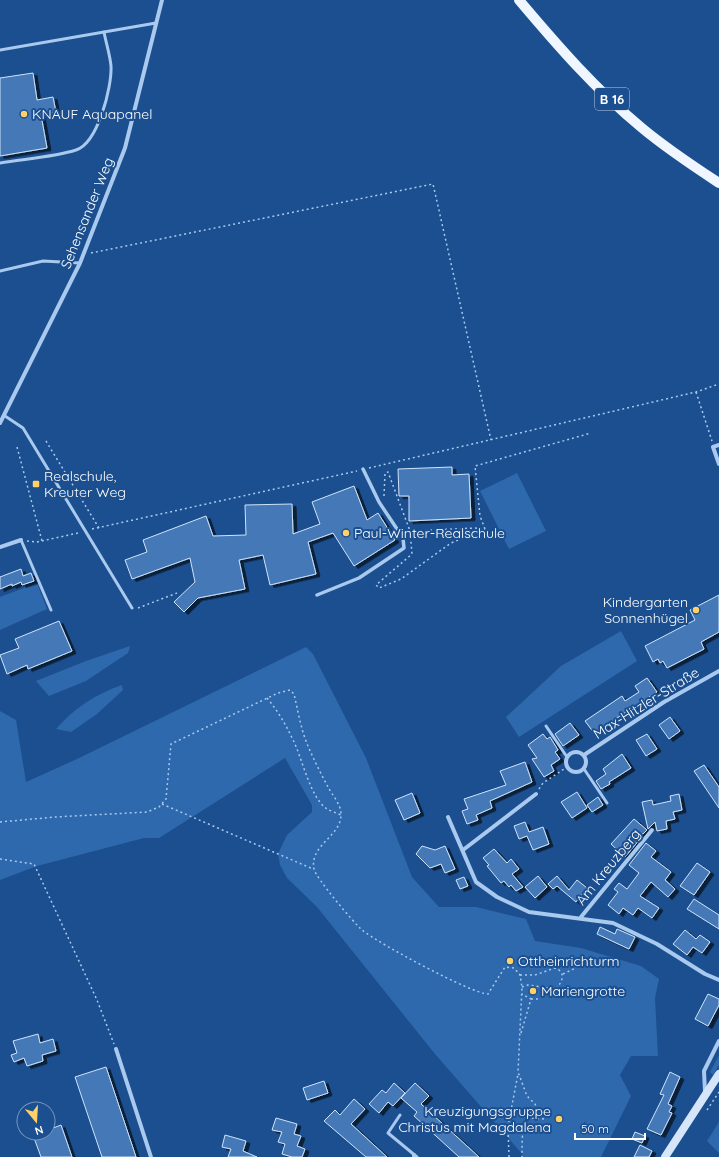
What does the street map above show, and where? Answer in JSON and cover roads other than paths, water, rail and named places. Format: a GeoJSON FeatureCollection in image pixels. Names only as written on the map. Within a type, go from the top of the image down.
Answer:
{"type":"FeatureCollection","features":[{"type":"Feature","properties":{"kind":"main road","name":"B 16"},"geometry":{"type":"LineString","coordinates":[[519,0],[558,45],[641,128],[719,183]]}},
{"type":"Feature","properties":{"kind":"main road"},"geometry":{"type":"LineString","coordinates":[[665,1157],[719,1074]]}},
{"type":"Feature","properties":{"kind":"street","name":"Sehensander Weg"},"geometry":{"type":"LineString","coordinates":[[0,423],[5,416],[80,263],[125,148],[162,0]]}},
{"type":"Feature","properties":{"kind":"street"},"geometry":{"type":"LineString","coordinates":[[719,445],[713,447],[719,464]]}},
{"type":"Feature","properties":{"kind":"street"},"geometry":{"type":"LineString","coordinates":[[317,595],[358,578],[404,548],[403,538],[380,502],[363,470]]}},
{"type":"Feature","properties":{"kind":"street"},"geometry":{"type":"LineString","coordinates":[[0,547],[21,540]]}},
{"type":"Feature","properties":{"kind":"street","name":"Max-Hitzler-Straße"},"geometry":{"type":"LineString","coordinates":[[584,755],[664,702],[719,671]]}},
{"type":"Feature","properties":{"kind":"street","name":"Max-Hitzler-Straße"},"geometry":{"type":"LineString","coordinates":[[567,757],[576,752],[584,755],[587,761],[584,769]]}},
{"type":"Feature","properties":{"kind":"street"},"geometry":{"type":"LineString","coordinates":[[567,757],[567,766],[570,770],[576,773],[584,769]]}},
{"type":"Feature","properties":{"kind":"street"},"geometry":{"type":"LineString","coordinates":[[463,850],[536,794]]}},
{"type":"Feature","properties":{"kind":"street","name":"Am Kreuzberg"},"geometry":{"type":"LineString","coordinates":[[448,817],[476,882],[497,897],[529,912],[614,923],[657,944],[705,974],[719,980]]}},
{"type":"Feature","properties":{"kind":"street","name":"Am Kreuzberg"},"geometry":{"type":"LineString","coordinates":[[580,918],[652,830]]}},
{"type":"Feature","properties":{"kind":"street"},"geometry":{"type":"LineString","coordinates":[[705,1095],[704,1071],[719,1041]]}},
{"type":"Feature","properties":{"kind":"street"},"geometry":{"type":"LineString","coordinates":[[116,1049],[151,1157]]}},
{"type":"Feature","properties":{"kind":"lane"},"geometry":{"type":"LineString","coordinates":[[0,50],[156,23]]}},
{"type":"Feature","properties":{"kind":"lane"},"geometry":{"type":"LineString","coordinates":[[0,163],[77,150],[90,141],[97,129],[111,78],[111,64],[104,32]]}},
{"type":"Feature","properties":{"kind":"lane"},"geometry":{"type":"LineString","coordinates":[[0,271],[44,261],[80,263]]}},
{"type":"Feature","properties":{"kind":"lane"},"geometry":{"type":"LineString","coordinates":[[5,416],[23,428],[132,608]]}},
{"type":"Feature","properties":{"kind":"lane"},"geometry":{"type":"LineString","coordinates":[[21,540],[50,610]]}},
{"type":"Feature","properties":{"kind":"lane"},"geometry":{"type":"LineString","coordinates":[[546,726],[567,757]]}},
{"type":"Feature","properties":{"kind":"lane"},"geometry":{"type":"LineString","coordinates":[[584,769],[607,803]]}},
{"type":"Feature","properties":{"kind":"lane"},"geometry":{"type":"LineString","coordinates":[[400,1115],[388,1132],[415,1156]]}},
{"type":"Feature","properties":{"kind":"place","name":"KNAUF Aquapanel"},"geometry":{"type":"Point","coordinates":[24,114]}},
{"type":"Feature","properties":{"kind":"place","name":"Realschule, Kreuter Weg"},"geometry":{"type":"Point","coordinates":[36,484]}},
{"type":"Feature","properties":{"kind":"place","name":"Paul-Winter-Realschule"},"geometry":{"type":"Point","coordinates":[346,533]}},
{"type":"Feature","properties":{"kind":"place","name":"Kindergarten Sonnenhügel"},"geometry":{"type":"Point","coordinates":[696,610]}},
{"type":"Feature","properties":{"kind":"place","name":"Ottheinrichturm"},"geometry":{"type":"Point","coordinates":[510,961]}},
{"type":"Feature","properties":{"kind":"place","name":"Mariengrotte"},"geometry":{"type":"Point","coordinates":[533,991]}},
{"type":"Feature","properties":{"kind":"place","name":"Kreuzigungsgruppe Christus mit Magdalena"},"geometry":{"type":"Point","coordinates":[559,1119]}}]}
